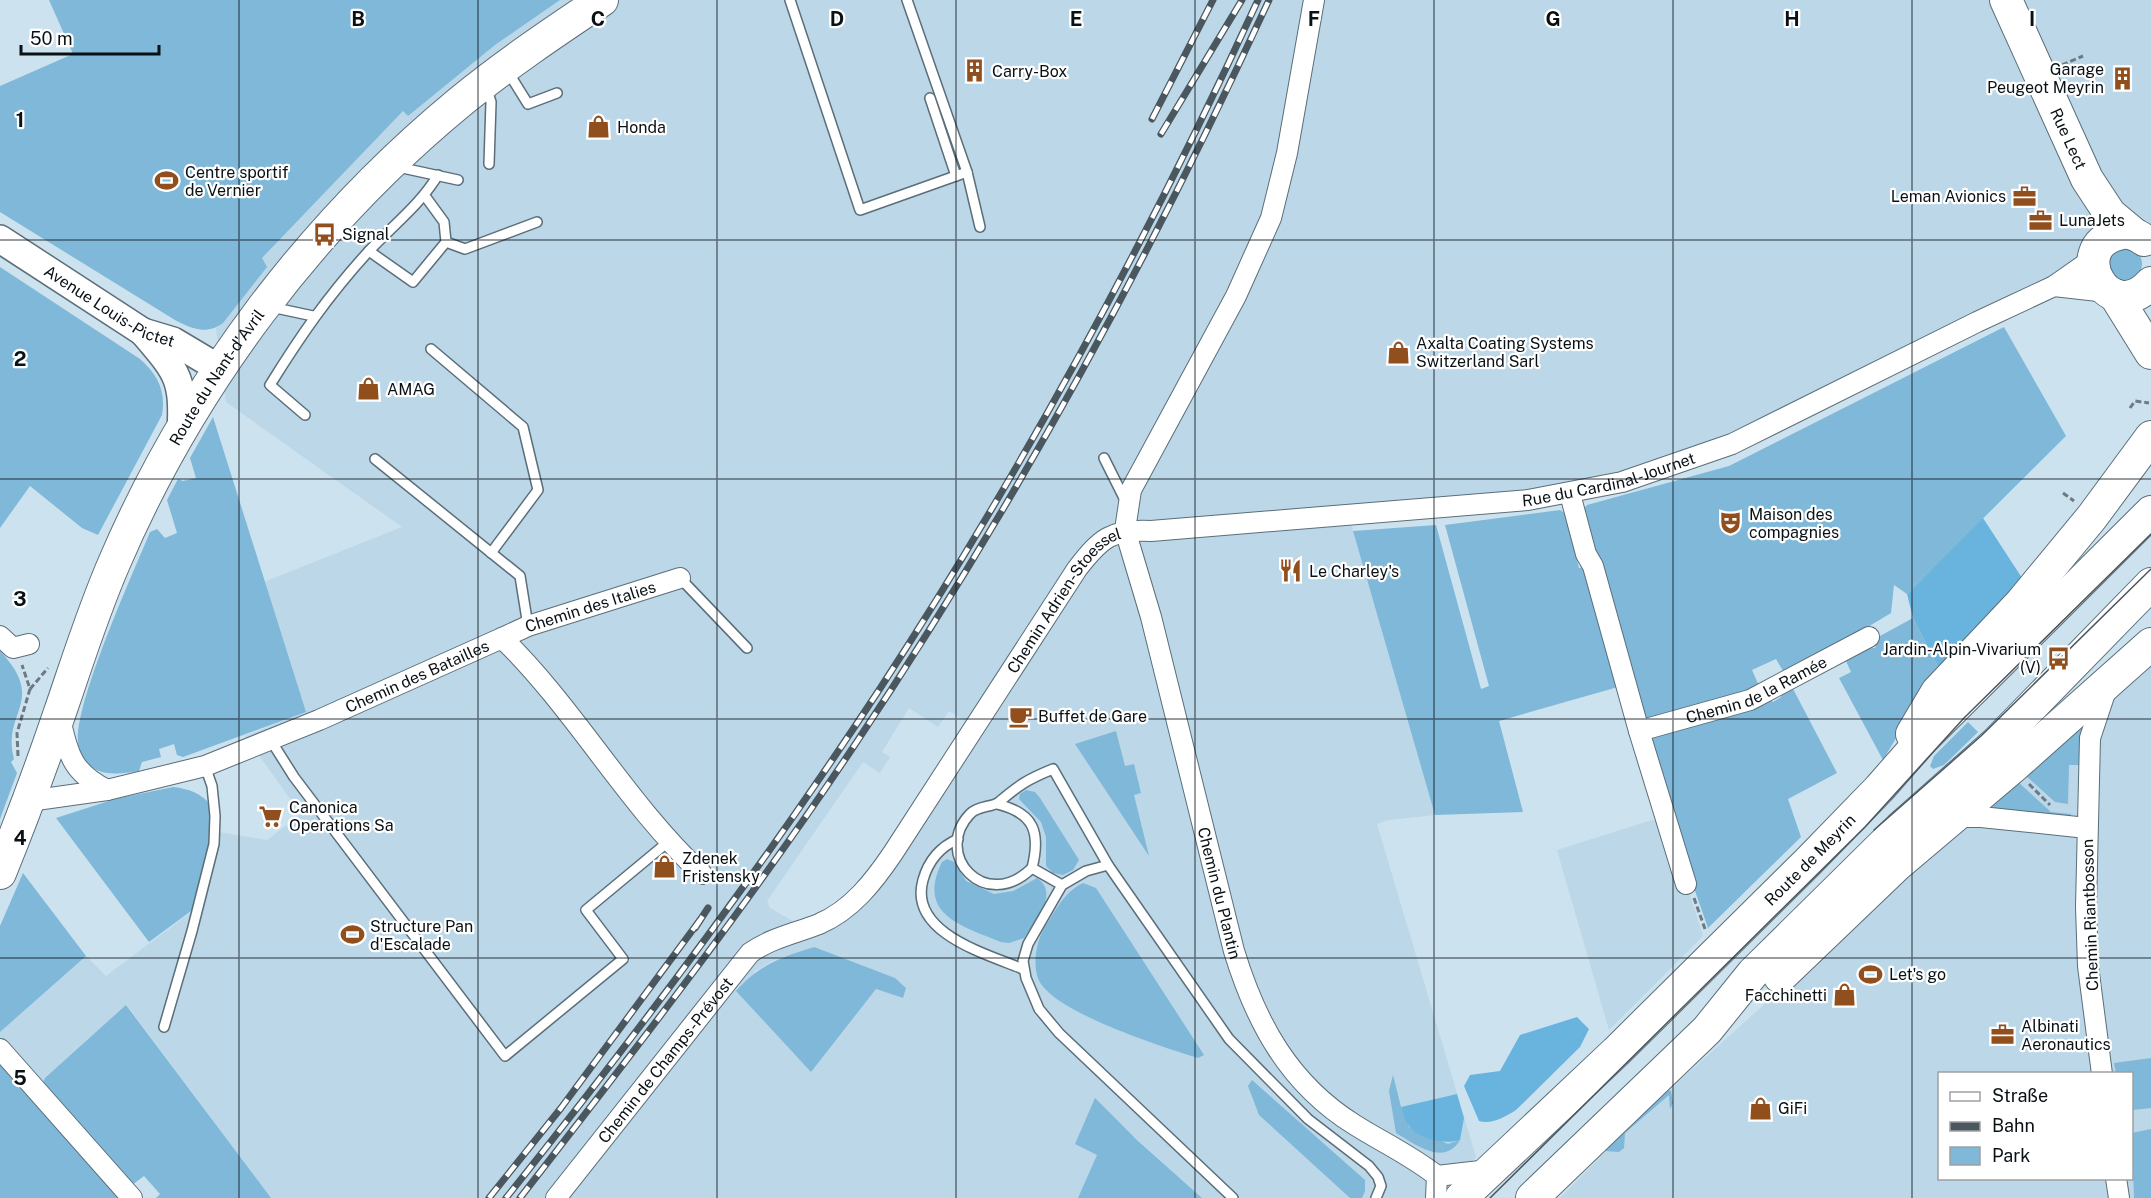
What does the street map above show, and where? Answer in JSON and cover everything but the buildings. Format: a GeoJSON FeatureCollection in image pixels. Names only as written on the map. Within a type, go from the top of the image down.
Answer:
{"type":"FeatureCollection","features":[{"type":"Feature","properties":{"kind":"main road","name":"Route du Nant-d'Avril"},"geometry":{"type":"LineString","coordinates":[[0,873],[29,801],[98,602],[116,558],[181,433],[220,369],[267,305],[324,234],[390,165],[495,75],[602,0]]}},
{"type":"Feature","properties":{"kind":"main road","name":"Rue Lect"},"geometry":{"type":"LineString","coordinates":[[2006,0],[2087,178],[2110,214],[2144,238]]}},
{"type":"Feature","properties":{"kind":"main road","name":"Rue Lect"},"geometry":{"type":"LineString","coordinates":[[2087,178],[2096,220],[2097,280],[2111,293]]}},
{"type":"Feature","properties":{"kind":"main road"},"geometry":{"type":"LineString","coordinates":[[2095,255],[2112,236],[2123,232],[2144,238]]}},
{"type":"Feature","properties":{"kind":"main road","name":"Avenue Louis-Pictet"},"geometry":{"type":"LineString","coordinates":[[0,239],[143,332],[173,340],[220,369]]}},
{"type":"Feature","properties":{"kind":"main road"},"geometry":{"type":"LineString","coordinates":[[2111,293],[2136,295],[2151,283]]}},
{"type":"Feature","properties":{"kind":"main road"},"geometry":{"type":"LineString","coordinates":[[2111,293],[2151,352]]}},
{"type":"Feature","properties":{"kind":"main road"},"geometry":{"type":"LineString","coordinates":[[143,332],[178,376],[183,399],[181,433]]}},
{"type":"Feature","properties":{"kind":"main road"},"geometry":{"type":"LineString","coordinates":[[1890,777],[1937,692],[2035,586],[2099,508],[2151,437]]}},
{"type":"Feature","properties":{"kind":"main road","name":"Route de Meyrin"},"geometry":{"type":"LineString","coordinates":[[1461,1198],[1616,1052],[1817,853],[1922,740],[2151,512]]}},
{"type":"Feature","properties":{"kind":"main road"},"geometry":{"type":"LineString","coordinates":[[1543,1191],[1707,1030],[1753,973],[1900,828],[1996,743],[2151,584]]}},
{"type":"Feature","properties":{"kind":"main road"},"geometry":{"type":"LineString","coordinates":[[1707,1030],[1731,1017],[1770,986],[1897,865],[2151,644]]}},
{"type":"Feature","properties":{"kind":"street","name":"Chemin Adrien-Stoessel"},"geometry":{"type":"LineString","coordinates":[[784,936],[831,918],[870,884],[893,853],[1077,569],[1098,544],[1125,530],[1127,504],[1131,490],[1241,286],[1271,218],[1287,153],[1314,0]]}},
{"type":"Feature","properties":{"kind":"street","name":"Rue du Cardinal-Journet"},"geometry":{"type":"LineString","coordinates":[[1125,530],[1151,531],[1528,500],[1570,494],[1623,482],[1732,444],[2054,286],[2095,255]]}},
{"type":"Feature","properties":{"kind":"street"},"geometry":{"type":"LineString","coordinates":[[2054,286],[2111,293]]}},
{"type":"Feature","properties":{"kind":"street"},"geometry":{"type":"LineString","coordinates":[[1570,494],[1686,884]]}},
{"type":"Feature","properties":{"kind":"street","name":"Chemin du Plantin"},"geometry":{"type":"LineString","coordinates":[[1125,530],[1151,617],[1234,951],[1257,1015],[1282,1059],[1302,1083],[1330,1108],[1422,1164],[1437,1176]]}},
{"type":"Feature","properties":{"kind":"street","name":"Chemin des Italies"},"geometry":{"type":"LineString","coordinates":[[502,638],[528,626],[680,578]]}},
{"type":"Feature","properties":{"kind":"street","name":"Chemin de la Ramée"},"geometry":{"type":"LineString","coordinates":[[1639,731],[1750,700],[1869,637]]}},
{"type":"Feature","properties":{"kind":"street","name":"Chemin des Batailles"},"geometry":{"type":"LineString","coordinates":[[29,801],[107,790],[206,766],[319,720],[502,638],[530,666],[668,842],[702,874]]}},
{"type":"Feature","properties":{"kind":"street","name":"Chemin Riantbosson"},"geometry":{"type":"LineString","coordinates":[[2102,1072],[2088,966],[2087,828],[2090,738],[2096,715],[2112,677]]}},
{"type":"Feature","properties":{"kind":"street"},"geometry":{"type":"LineString","coordinates":[[59,716],[75,767],[90,781],[107,790]]}},
{"type":"Feature","properties":{"kind":"street","name":"Chemin Riantbosson"},"geometry":{"type":"LineString","coordinates":[[1953,817],[1981,817],[2087,828]]}},
{"type":"Feature","properties":{"kind":"street","name":"Chemin de Champs-Prévost"},"geometry":{"type":"LineString","coordinates":[[556,1198],[743,961],[758,947],[784,936]]}},
{"type":"Feature","properties":{"kind":"street"},"geometry":{"type":"LineString","coordinates":[[0,1049],[132,1198]]}},
{"type":"Feature","properties":{"kind":"street"},"geometry":{"type":"LineString","coordinates":[[1436,1198],[1437,1176],[1489,1170]]}},
{"type":"Feature","properties":{"kind":"street"},"geometry":{"type":"LineString","coordinates":[[2116,1180],[2119,1198]]}},
{"type":"Feature","properties":{"kind":"lane"},"geometry":{"type":"LineString","coordinates":[[790,0],[860,210],[967,172]]}},
{"type":"Feature","properties":{"kind":"lane"},"geometry":{"type":"LineString","coordinates":[[907,0],[967,172],[980,227]]}},
{"type":"Feature","properties":{"kind":"lane"},"geometry":{"type":"LineString","coordinates":[[495,75],[528,104],[557,93]]}},
{"type":"Feature","properties":{"kind":"lane"},"geometry":{"type":"LineString","coordinates":[[489,164],[491,102],[495,75]]}},
{"type":"Feature","properties":{"kind":"lane"},"geometry":{"type":"LineString","coordinates":[[930,98],[956,176]]}},
{"type":"Feature","properties":{"kind":"lane"},"geometry":{"type":"LineString","coordinates":[[390,165],[459,180]]}},
{"type":"Feature","properties":{"kind":"lane"},"geometry":{"type":"LineString","coordinates":[[305,415],[270,385],[313,316],[369,252],[425,196],[438,175]]}},
{"type":"Feature","properties":{"kind":"lane"},"geometry":{"type":"LineString","coordinates":[[369,252],[413,282],[446,242],[444,222],[425,196]]}},
{"type":"Feature","properties":{"kind":"lane"},"geometry":{"type":"LineString","coordinates":[[446,242],[465,249],[537,222]]}},
{"type":"Feature","properties":{"kind":"lane"},"geometry":{"type":"LineString","coordinates":[[267,305],[313,316]]}},
{"type":"Feature","properties":{"kind":"lane"},"geometry":{"type":"LineString","coordinates":[[431,349],[523,427],[538,490],[491,553]]}},
{"type":"Feature","properties":{"kind":"lane"},"geometry":{"type":"LineString","coordinates":[[1104,458],[1127,504]]}},
{"type":"Feature","properties":{"kind":"lane"},"geometry":{"type":"LineString","coordinates":[[375,459],[520,576],[528,626]]}},
{"type":"Feature","properties":{"kind":"lane"},"geometry":{"type":"LineString","coordinates":[[680,578],[747,648]]}},
{"type":"Feature","properties":{"kind":"lane"},"geometry":{"type":"LineString","coordinates":[[270,739],[294,777],[505,1056],[623,959],[586,909],[668,842]]}},
{"type":"Feature","properties":{"kind":"lane"},"geometry":{"type":"LineString","coordinates":[[164,1027],[214,844],[215,816],[212,786],[206,766]]}},
{"type":"Feature","properties":{"kind":"lane"},"geometry":{"type":"LineString","coordinates":[[997,804],[1024,780],[1053,769],[1108,865],[1229,1039],[1308,1119],[1369,1166],[1378,1177],[1381,1186],[1376,1198]]}},
{"type":"Feature","properties":{"kind":"lane"},"geometry":{"type":"LineString","coordinates":[[958,839],[961,861],[969,874],[979,881],[1006,885],[1022,878],[1032,868],[1036,841],[1029,819],[1011,807],[997,804],[980,807],[970,814],[958,839],[939,851],[925,874],[920,890],[923,908],[933,923],[958,942],[1023,969]]}},
{"type":"Feature","properties":{"kind":"lane"},"geometry":{"type":"LineString","coordinates":[[1108,865],[1086,872],[1062,885],[1031,935],[1023,961],[1023,969],[1039,1009],[1059,1033],[1233,1198]]}},
{"type":"Feature","properties":{"kind":"lane"},"geometry":{"type":"LineString","coordinates":[[1032,868],[1062,885]]}},
{"type":"Feature","properties":{"kind":"path"},"geometry":{"type":"LineString","coordinates":[[2060,66],[2083,56]]}},
{"type":"Feature","properties":{"kind":"path"},"geometry":{"type":"LineString","coordinates":[[2130,408],[2135,402],[2150,403]]}},
{"type":"Feature","properties":{"kind":"path"},"geometry":{"type":"LineString","coordinates":[[14,643],[29,679],[30,689],[16,741]]}},
{"type":"Feature","properties":{"kind":"path"},"geometry":{"type":"LineString","coordinates":[[30,689],[52,664]]}},
{"type":"Feature","properties":{"kind":"path"},"geometry":{"type":"LineString","coordinates":[[2029,784],[2054,808]]}},
{"type":"Feature","properties":{"kind":"path"},"geometry":{"type":"LineString","coordinates":[[1686,884],[1690,887],[1706,931]]}},
{"type":"Feature","properties":{"kind":"shaded area"},"geometry":{"type":"Polygon","coordinates":[[[560,0],[2151,0],[2151,231],[1761,420],[1652,464],[1580,483],[1522,493],[1349,507],[1353,531],[1435,815],[1389,820],[1377,824],[1476,1157],[1437,1198],[1202,1198],[1118,1122],[1086,1198],[271,1198],[127,1005],[42,1085],[0,1039],[0,1032],[86,956],[106,976],[206,901],[218,832],[267,840],[301,814],[245,736],[305,712],[264,582],[402,527],[226,402],[216,328],[223,323],[262,258],[404,110],[408,115],[495,45],[560,0]],[[909,708],[882,752],[890,757],[880,773],[863,762],[767,901],[770,908],[810,931],[876,864],[968,723],[949,711],[938,727],[909,708]],[[814,947],[772,961],[754,972],[811,1071],[876,989],[903,998],[814,947]]]}},
{"type":"Feature","properties":{"kind":"shaded area"},"geometry":{"type":"Polygon","coordinates":[[[1983,518],[2024,581],[1940,670],[1913,618],[1907,594],[1983,518]]]}},
{"type":"Feature","properties":{"kind":"shaded area"},"geometry":{"type":"Polygon","coordinates":[[[2151,665],[2151,1198],[1560,1198],[1644,1113],[1758,1010],[1900,874],[2151,665]]]}},
{"type":"Feature","properties":{"kind":"shaded area"},"geometry":{"type":"Polygon","coordinates":[[[1652,820],[1658,822],[1689,892],[1703,936],[1609,1030],[1557,850],[1652,820]]]}},
{"type":"Feature","properties":{"kind":"shaded area"},"geometry":{"type":"Polygon","coordinates":[[[1577,1017],[1589,1029],[1580,1047],[1516,1110],[1493,1121],[1479,1121],[1464,1086],[1470,1075],[1500,1071],[1520,1035],[1577,1017]]]}},
{"type":"Feature","properties":{"kind":"shaded area"},"geometry":{"type":"Polygon","coordinates":[[[1457,1094],[1464,1118],[1460,1140],[1447,1142],[1433,1140],[1413,1131],[1404,1117],[1401,1107],[1457,1094]]]}},
{"type":"Feature","properties":{"kind":"green space","name":"Centre sportif de Vernier"},"geometry":{"type":"Polygon","coordinates":[[[49,0],[560,0],[495,45],[408,116],[403,111],[262,258],[267,267],[223,323],[205,330],[187,326],[175,320],[0,212],[0,86],[73,54],[49,0]]]}},
{"type":"Feature","properties":{"kind":"green space"},"geometry":{"type":"Polygon","coordinates":[[[2125,247],[2137,252],[2142,264],[2137,276],[2125,281],[2113,276],[2108,264],[2113,252],[2125,247]]]}},
{"type":"Feature","properties":{"kind":"green space"},"geometry":{"type":"Polygon","coordinates":[[[0,267],[140,359],[152,371],[162,391],[162,415],[98,535],[82,528],[30,486],[0,528],[0,267]]]}},
{"type":"Feature","properties":{"kind":"green space"},"geometry":{"type":"Polygon","coordinates":[[[2004,327],[2066,436],[1907,594],[1894,585],[1891,613],[1786,676],[1776,659],[1752,670],[1760,688],[1650,723],[1641,717],[1583,510],[1587,505],[1729,466],[2004,327]]]}},
{"type":"Feature","properties":{"kind":"green space"},"geometry":{"type":"Polygon","coordinates":[[[213,417],[306,712],[183,757],[177,755],[174,744],[159,749],[161,757],[142,762],[139,771],[112,773],[96,770],[83,758],[79,748],[78,731],[93,675],[150,532],[157,529],[165,538],[177,533],[167,500],[178,479],[183,481],[196,478],[190,458],[213,417]]]}},
{"type":"Feature","properties":{"kind":"green space"},"geometry":{"type":"Polygon","coordinates":[[[1560,510],[1566,514],[1579,568],[1585,567],[1618,687],[1499,721],[1523,812],[1435,815],[1353,531],[1436,525],[1481,689],[1489,686],[1445,525],[1560,510]]]}},
{"type":"Feature","properties":{"kind":"green space"},"geometry":{"type":"Polygon","coordinates":[[[1913,618],[1940,670],[1924,691],[1883,760],[1839,678],[1851,672],[1846,661],[1847,657],[1860,649],[1875,648],[1880,636],[1913,618]]]}},
{"type":"Feature","properties":{"kind":"green space"},"geometry":{"type":"Polygon","coordinates":[[[0,651],[14,668],[21,683],[22,695],[13,729],[12,743],[14,759],[11,762],[17,773],[0,819],[0,651]]]}},
{"type":"Feature","properties":{"kind":"green space"},"geometry":{"type":"Polygon","coordinates":[[[1791,685],[1837,773],[1788,799],[1801,837],[1708,928],[1666,808],[1647,741],[1653,733],[1769,699],[1773,702],[1781,697],[1781,692],[1791,685]]]}},
{"type":"Feature","properties":{"kind":"green space"},"geometry":{"type":"Polygon","coordinates":[[[2088,719],[2080,765],[2069,765],[2068,804],[2055,802],[2024,774],[2088,719]]]}},
{"type":"Feature","properties":{"kind":"green space"},"geometry":{"type":"Polygon","coordinates":[[[1968,722],[1978,732],[1944,765],[1933,769],[1930,766],[1934,756],[1968,722]]]}},
{"type":"Feature","properties":{"kind":"green space"},"geometry":{"type":"Polygon","coordinates":[[[1116,731],[1125,766],[1134,764],[1141,793],[1134,795],[1149,856],[1075,744],[1116,731]]]}},
{"type":"Feature","properties":{"kind":"green space"},"geometry":{"type":"Polygon","coordinates":[[[2017,781],[2051,812],[2071,814],[2070,820],[1992,812],[1994,802],[2017,781]]]}},
{"type":"Feature","properties":{"kind":"green space"},"geometry":{"type":"Polygon","coordinates":[[[173,787],[194,792],[207,801],[215,814],[217,829],[214,864],[206,900],[149,942],[56,818],[115,799],[173,787]]]}},
{"type":"Feature","properties":{"kind":"green space"},"geometry":{"type":"Polygon","coordinates":[[[1026,790],[1035,792],[1040,798],[1079,860],[1073,870],[1063,875],[1053,873],[1046,866],[1046,837],[1041,822],[1019,799],[1020,794],[1026,790]]]}},
{"type":"Feature","properties":{"kind":"green space"},"geometry":{"type":"Polygon","coordinates":[[[947,859],[954,862],[966,881],[994,894],[1013,891],[1037,878],[1043,884],[1046,899],[1024,938],[1009,943],[1001,942],[958,924],[947,916],[939,906],[935,895],[935,880],[942,862],[947,859]]]}},
{"type":"Feature","properties":{"kind":"green space"},"geometry":{"type":"Polygon","coordinates":[[[23,873],[86,956],[0,1032],[0,926],[23,873]]]}},
{"type":"Feature","properties":{"kind":"green space"},"geometry":{"type":"Polygon","coordinates":[[[1083,883],[1096,888],[1204,1055],[1198,1058],[1161,1046],[1090,1018],[1069,1007],[1041,984],[1035,963],[1042,933],[1066,896],[1083,883]]]}},
{"type":"Feature","properties":{"kind":"green space"},"geometry":{"type":"Polygon","coordinates":[[[814,947],[895,978],[906,988],[903,998],[876,989],[811,1072],[736,991],[762,968],[814,947]]]}},
{"type":"Feature","properties":{"kind":"green space"},"geometry":{"type":"Polygon","coordinates":[[[126,1005],[271,1198],[156,1198],[160,1194],[144,1176],[132,1185],[42,1085],[45,1078],[126,1005]]]}},
{"type":"Feature","properties":{"kind":"green space"},"geometry":{"type":"Polygon","coordinates":[[[0,1058],[124,1198],[0,1198],[0,1058]]]}},
{"type":"Feature","properties":{"kind":"green space"},"geometry":{"type":"Polygon","coordinates":[[[2151,1058],[2151,1108],[2133,1110],[2133,1072],[2116,1072],[2114,1063],[2151,1058]]]}},
{"type":"Feature","properties":{"kind":"green space"},"geometry":{"type":"Polygon","coordinates":[[[1393,1075],[1409,1127],[1448,1144],[1460,1140],[1453,1148],[1438,1153],[1429,1151],[1396,1133],[1389,1091],[1393,1075]]]}},
{"type":"Feature","properties":{"kind":"green space"},"geometry":{"type":"Polygon","coordinates":[[[1252,1080],[1365,1180],[1365,1191],[1362,1198],[1350,1198],[1259,1115],[1248,1086],[1252,1080]]]}},
{"type":"Feature","properties":{"kind":"green space"},"geometry":{"type":"Polygon","coordinates":[[[1668,1090],[1671,1091],[1673,1103],[1670,1109],[1669,1095],[1625,1133],[1624,1148],[1619,1152],[1605,1151],[1668,1090]]]}},
{"type":"Feature","properties":{"kind":"green space"},"geometry":{"type":"Polygon","coordinates":[[[1095,1098],[1137,1140],[1202,1198],[1078,1198],[1097,1155],[1075,1144],[1095,1098]]]}},
{"type":"Feature","properties":{"kind":"green space"},"geometry":{"type":"Polygon","coordinates":[[[2151,1129],[2151,1198],[2134,1198],[2133,1133],[2151,1129]]]}},
{"type":"Feature","properties":{"kind":"tram line"},"geometry":{"type":"LineString","coordinates":[[1490,1198],[1865,827],[1964,718],[2151,534]]}},
{"type":"Feature","properties":{"kind":"tram line"},"geometry":{"type":"LineString","coordinates":[[1874,830],[1981,736],[2151,569]]}},
{"type":"Feature","properties":{"kind":"railway"},"geometry":{"type":"LineString","coordinates":[[1152,119],[1213,0]]}},
{"type":"Feature","properties":{"kind":"railway"},"geometry":{"type":"LineString","coordinates":[[1161,134],[1242,0]]}},
{"type":"Feature","properties":{"kind":"railway"},"geometry":{"type":"LineString","coordinates":[[506,1198],[700,947],[837,753],[933,605],[1082,351],[1173,177],[1258,0]]}},
{"type":"Feature","properties":{"kind":"railway"},"geometry":{"type":"LineString","coordinates":[[520,1198],[649,1031],[774,862],[854,746],[969,566],[1076,381],[1127,287],[1269,0]]}},
{"type":"Feature","properties":{"kind":"railway"},"geometry":{"type":"LineString","coordinates":[[695,928],[708,908]]}},
{"type":"Feature","properties":{"kind":"railway"},"geometry":{"type":"LineString","coordinates":[[489,1198],[561,1108],[700,920]]}},
{"type":"Feature","properties":{"kind":"place","name":"Carry-Box"},"geometry":{"type":"Point","coordinates":[974,71]}},
{"type":"Feature","properties":{"kind":"place","name":"Garage Peugeot Meyrin"},"geometry":{"type":"Point","coordinates":[2122,78]}},
{"type":"Feature","properties":{"kind":"place","name":"Honda"},"geometry":{"type":"Point","coordinates":[599,127]}},
{"type":"Feature","properties":{"kind":"place","name":"Centre sportif de Vernier"},"geometry":{"type":"Point","coordinates":[167,181]}},
{"type":"Feature","properties":{"kind":"place","name":"Leman Avionics"},"geometry":{"type":"Point","coordinates":[2024,196]}},
{"type":"Feature","properties":{"kind":"place","name":"LunaJets"},"geometry":{"type":"Point","coordinates":[2041,220]}},
{"type":"Feature","properties":{"kind":"place","name":"Signal"},"geometry":{"type":"Point","coordinates":[324,234]}},
{"type":"Feature","properties":{"kind":"place","name":"Axalta Coating Systems Switzerland Sarl"},"geometry":{"type":"Point","coordinates":[1398,352]}},
{"type":"Feature","properties":{"kind":"place","name":"AMAG"},"geometry":{"type":"Point","coordinates":[369,389]}},
{"type":"Feature","properties":{"kind":"place","name":"Maison des compagnies"},"geometry":{"type":"Point","coordinates":[1731,523]}},
{"type":"Feature","properties":{"kind":"place","name":"Le Charley's"},"geometry":{"type":"Point","coordinates":[1291,571]}},
{"type":"Feature","properties":{"kind":"place","name":"Jardin-Alpin-Vivarium (V)"},"geometry":{"type":"Point","coordinates":[2059,658]}},
{"type":"Feature","properties":{"kind":"place","name":"Buffet de Gare"},"geometry":{"type":"Point","coordinates":[1020,716]}},
{"type":"Feature","properties":{"kind":"place","name":"Canonica Operations Sa"},"geometry":{"type":"Point","coordinates":[271,816]}},
{"type":"Feature","properties":{"kind":"place","name":"Zdenek Fristensky"},"geometry":{"type":"Point","coordinates":[664,867]}},
{"type":"Feature","properties":{"kind":"place","name":"Structure Pan d'Escalade"},"geometry":{"type":"Point","coordinates":[352,935]}},
{"type":"Feature","properties":{"kind":"place","name":"Let's go"},"geometry":{"type":"Point","coordinates":[1871,974]}},
{"type":"Feature","properties":{"kind":"place","name":"Facchinetti"},"geometry":{"type":"Point","coordinates":[1845,995]}},
{"type":"Feature","properties":{"kind":"place","name":"Albinati Aeronautics"},"geometry":{"type":"Point","coordinates":[2003,1035]}},
{"type":"Feature","properties":{"kind":"place","name":"GiFi"},"geometry":{"type":"Point","coordinates":[1760,1108]}}]}
